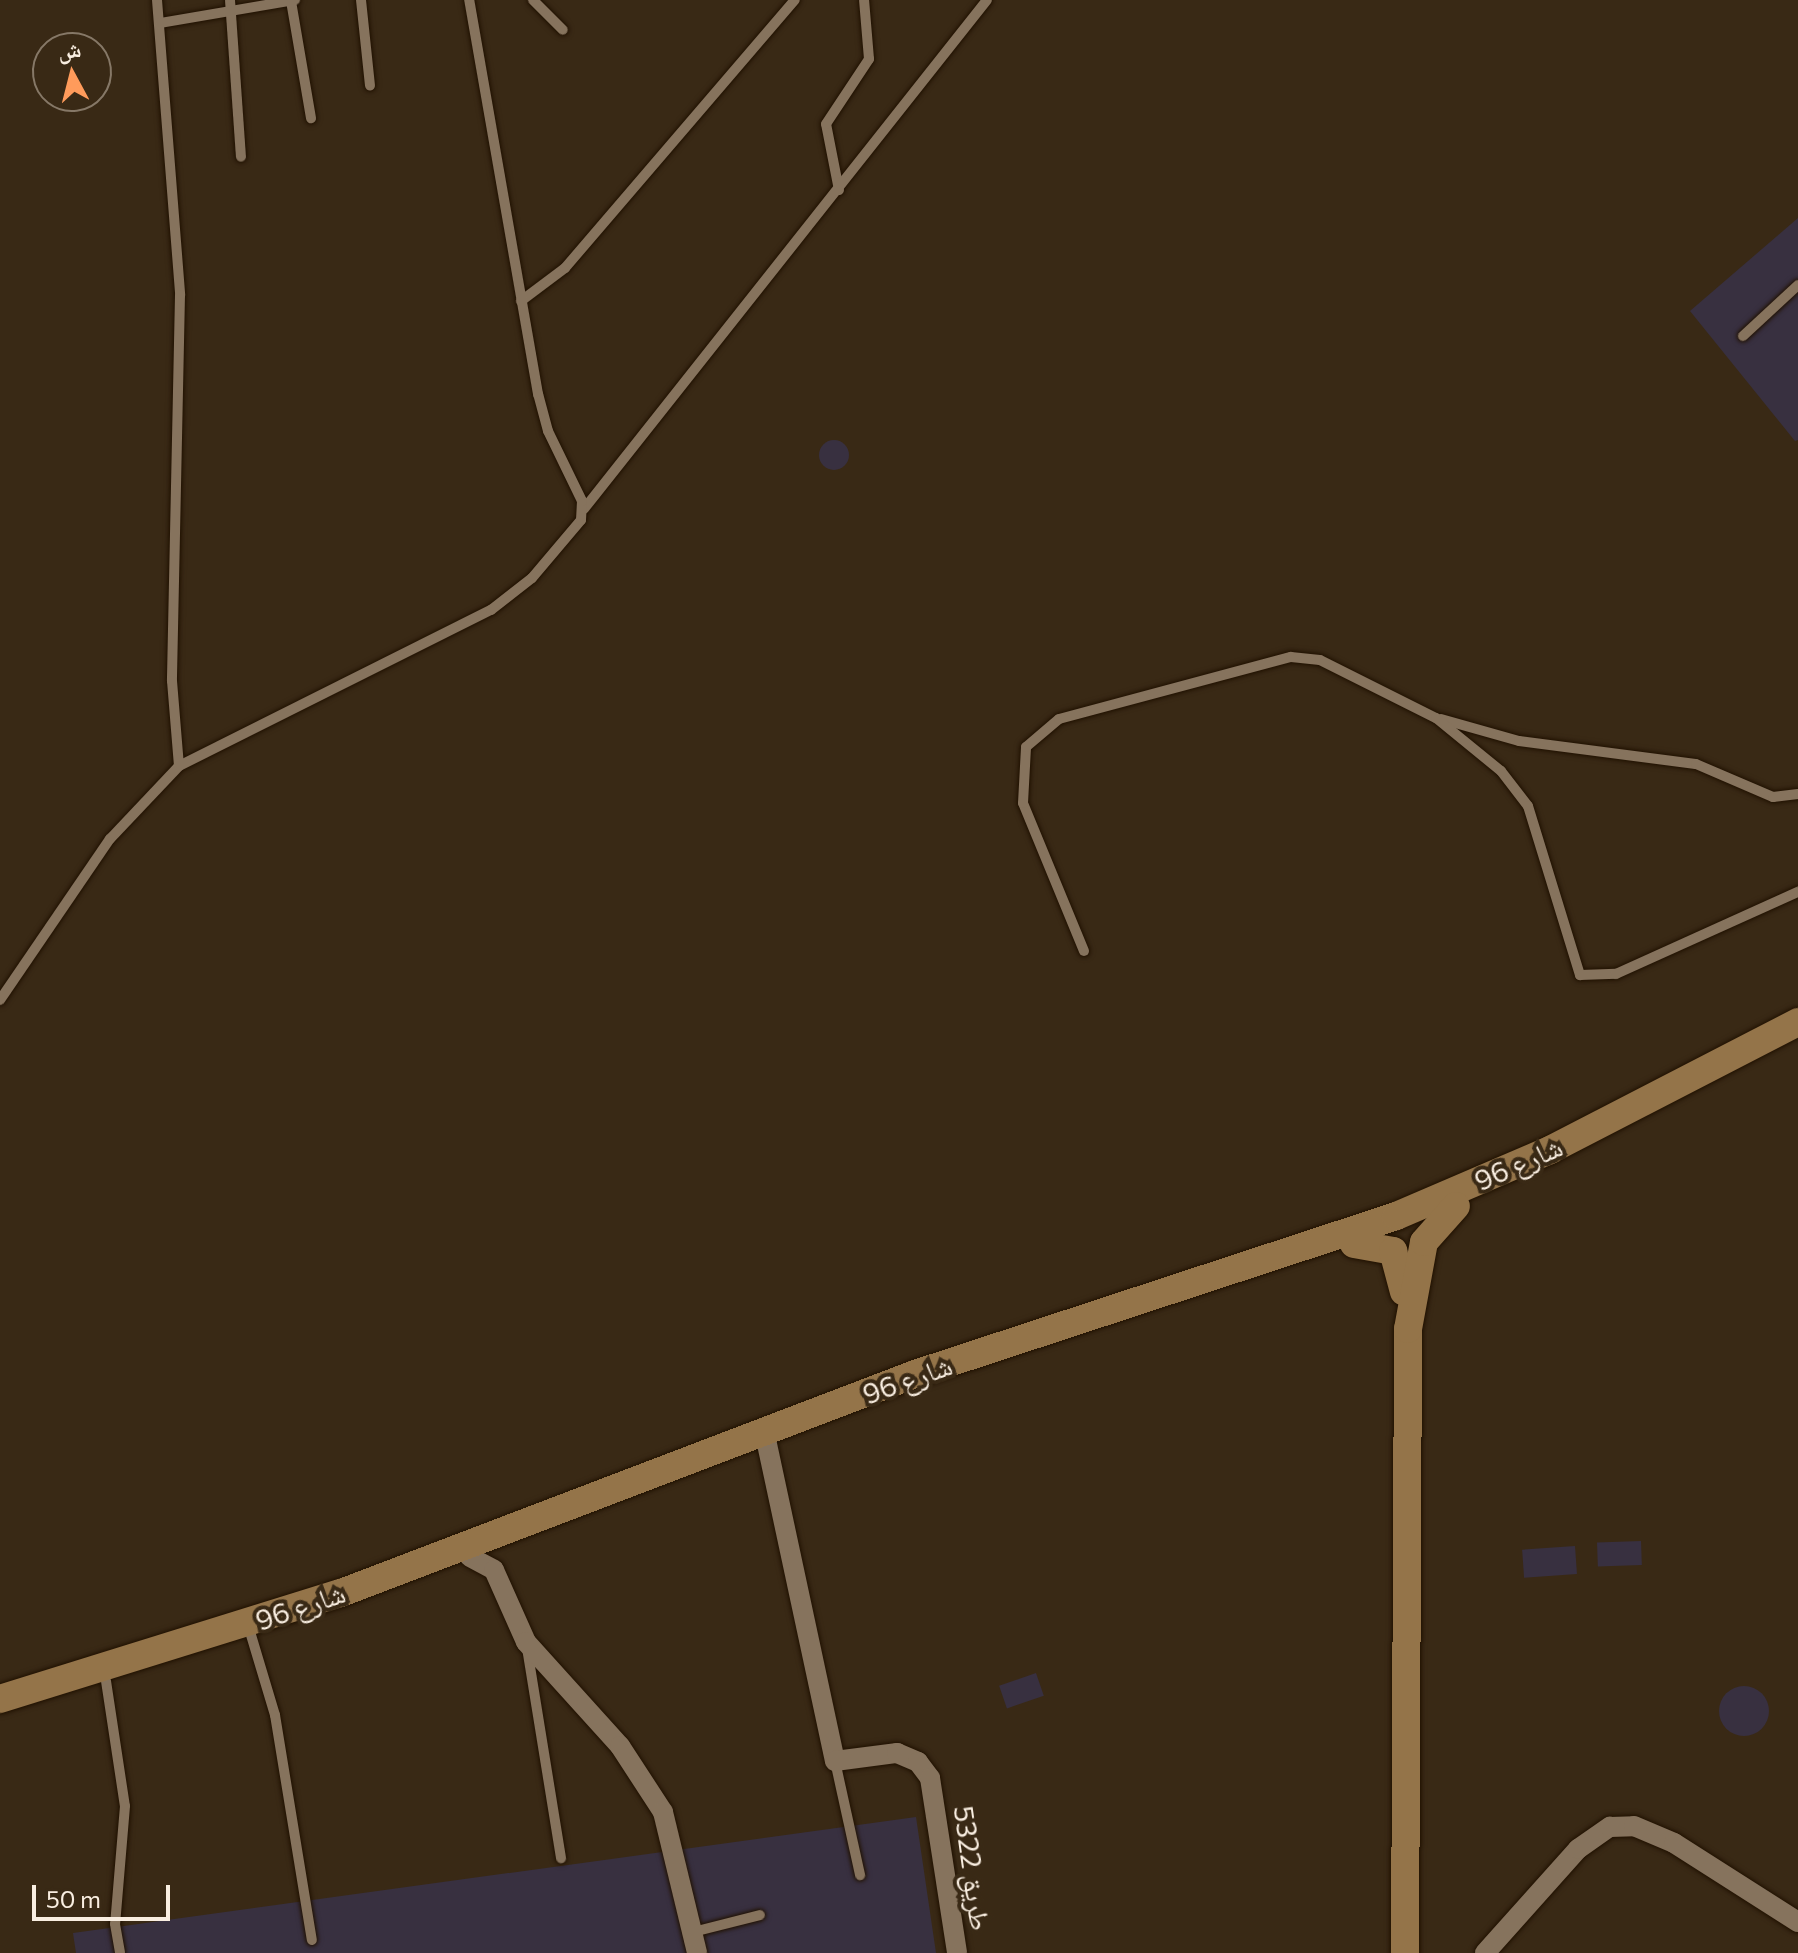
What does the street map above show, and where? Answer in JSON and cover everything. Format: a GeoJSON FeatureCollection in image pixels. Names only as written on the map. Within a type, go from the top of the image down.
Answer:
{"type":"FeatureCollection","features":[{"type":"Feature","properties":{"kind":"street","name":"شارع 96"},"geometry":{"type":"LineString","coordinates":[[0,1699],[341,1593],[915,1374],[1396,1216],[1550,1150],[1798,1022]]}},
{"type":"Feature","properties":{"kind":"street","name":"شارع 96"},"geometry":{"type":"LineString","coordinates":[[0,1713],[251,1635],[470,1557],[1021,1349],[1354,1244],[1456,1206],[1798,1037]]}},
{"type":"Feature","properties":{"kind":"street"},"geometry":{"type":"LineString","coordinates":[[1408,1329],[1424,1242],[1456,1206]]}},
{"type":"Feature","properties":{"kind":"street"},"geometry":{"type":"LineString","coordinates":[[1354,1244],[1383,1244],[1399,1259],[1408,1329],[1405,1953]]}},
{"type":"Feature","properties":{"kind":"street"},"geometry":{"type":"LineString","coordinates":[[767,1444],[835,1761]]}},
{"type":"Feature","properties":{"kind":"street"},"geometry":{"type":"LineString","coordinates":[[470,1557],[494,1570],[526,1642],[620,1746],[663,1812],[697,1953]]}},
{"type":"Feature","properties":{"kind":"street","name":"طريق 5322"},"geometry":{"type":"LineString","coordinates":[[835,1761],[897,1753],[918,1762],[933,1791],[957,1953]]}},
{"type":"Feature","properties":{"kind":"street"},"geometry":{"type":"LineString","coordinates":[[1485,1953],[1578,1849],[1610,1827],[1634,1826],[1674,1843],[1798,1922]]}},
{"type":"Feature","properties":{"kind":"lane"},"geometry":{"type":"LineString","coordinates":[[157,0],[180,295],[172,681],[179,766]]}},
{"type":"Feature","properties":{"kind":"lane"},"geometry":{"type":"LineString","coordinates":[[160,23],[230,5],[293,0],[311,118]]}},
{"type":"Feature","properties":{"kind":"lane"},"geometry":{"type":"LineString","coordinates":[[361,0],[370,86]]}},
{"type":"Feature","properties":{"kind":"lane"},"geometry":{"type":"LineString","coordinates":[[469,0],[521,301],[548,431],[584,509]]}},
{"type":"Feature","properties":{"kind":"lane"},"geometry":{"type":"LineString","coordinates":[[533,0],[563,30]]}},
{"type":"Feature","properties":{"kind":"lane"},"geometry":{"type":"LineString","coordinates":[[521,301],[565,268],[795,0]]}},
{"type":"Feature","properties":{"kind":"lane"},"geometry":{"type":"LineString","coordinates":[[839,190],[825,133],[869,59],[864,0]]}},
{"type":"Feature","properties":{"kind":"lane"},"geometry":{"type":"LineString","coordinates":[[0,1000],[110,839],[179,766],[491,610],[532,578],[987,0]]}},
{"type":"Feature","properties":{"kind":"lane"},"geometry":{"type":"LineString","coordinates":[[230,5],[241,157]]}},
{"type":"Feature","properties":{"kind":"lane"},"geometry":{"type":"LineString","coordinates":[[1743,336],[1798,285]]}},
{"type":"Feature","properties":{"kind":"lane"},"geometry":{"type":"LineString","coordinates":[[1084,951],[1023,803],[1020,777],[1037,732],[1059,719],[1188,680],[1291,657],[1320,660],[1436,718],[1519,741],[1696,764],[1773,797],[1798,794]]}},
{"type":"Feature","properties":{"kind":"lane"},"geometry":{"type":"LineString","coordinates":[[1436,718],[1501,771],[1528,806],[1580,975],[1616,974],[1798,892]]}},
{"type":"Feature","properties":{"kind":"lane"},"geometry":{"type":"LineString","coordinates":[[251,1635],[275,1715],[312,1940]]}},
{"type":"Feature","properties":{"kind":"lane"},"geometry":{"type":"LineString","coordinates":[[526,1642],[561,1858]]}},
{"type":"Feature","properties":{"kind":"lane"},"geometry":{"type":"LineString","coordinates":[[106,1681],[125,1806],[115,1924],[120,1953]]}},
{"type":"Feature","properties":{"kind":"lane"},"geometry":{"type":"LineString","coordinates":[[835,1761],[860,1875]]}},
{"type":"Feature","properties":{"kind":"lane"},"geometry":{"type":"LineString","coordinates":[[693,1932],[760,1915]]}},
{"type":"Feature","properties":{"kind":"shaded area"},"geometry":{"type":"Polygon","coordinates":[[[1798,218],[1798,440],[1795,441],[1690,311],[1798,218]]]}},
{"type":"Feature","properties":{"kind":"shaded area"},"geometry":{"type":"Polygon","coordinates":[[[834,440],[840,441],[848,449],[848,461],[840,469],[834,470],[828,469],[820,461],[819,455],[820,449],[828,441],[834,440]]]}},
{"type":"Feature","properties":{"kind":"shaded area"},"geometry":{"type":"Polygon","coordinates":[[[1641,1541],[1642,1565],[1598,1567],[1597,1543],[1641,1541]]]}},
{"type":"Feature","properties":{"kind":"shaded area"},"geometry":{"type":"Polygon","coordinates":[[[1575,1546],[1577,1574],[1524,1578],[1522,1550],[1575,1546]]]}},
{"type":"Feature","properties":{"kind":"shaded area"},"geometry":{"type":"Polygon","coordinates":[[[1036,1673],[1044,1696],[1007,1708],[999,1686],[1036,1673]]]}},
{"type":"Feature","properties":{"kind":"shaded area"},"geometry":{"type":"Polygon","coordinates":[[[1744,1686],[1762,1693],[1769,1711],[1762,1729],[1744,1736],[1726,1729],[1719,1711],[1726,1693],[1744,1686]]]}},
{"type":"Feature","properties":{"kind":"shaded area"},"geometry":{"type":"Polygon","coordinates":[[[916,1817],[936,1953],[76,1953],[73,1933],[916,1817]]]}}]}
